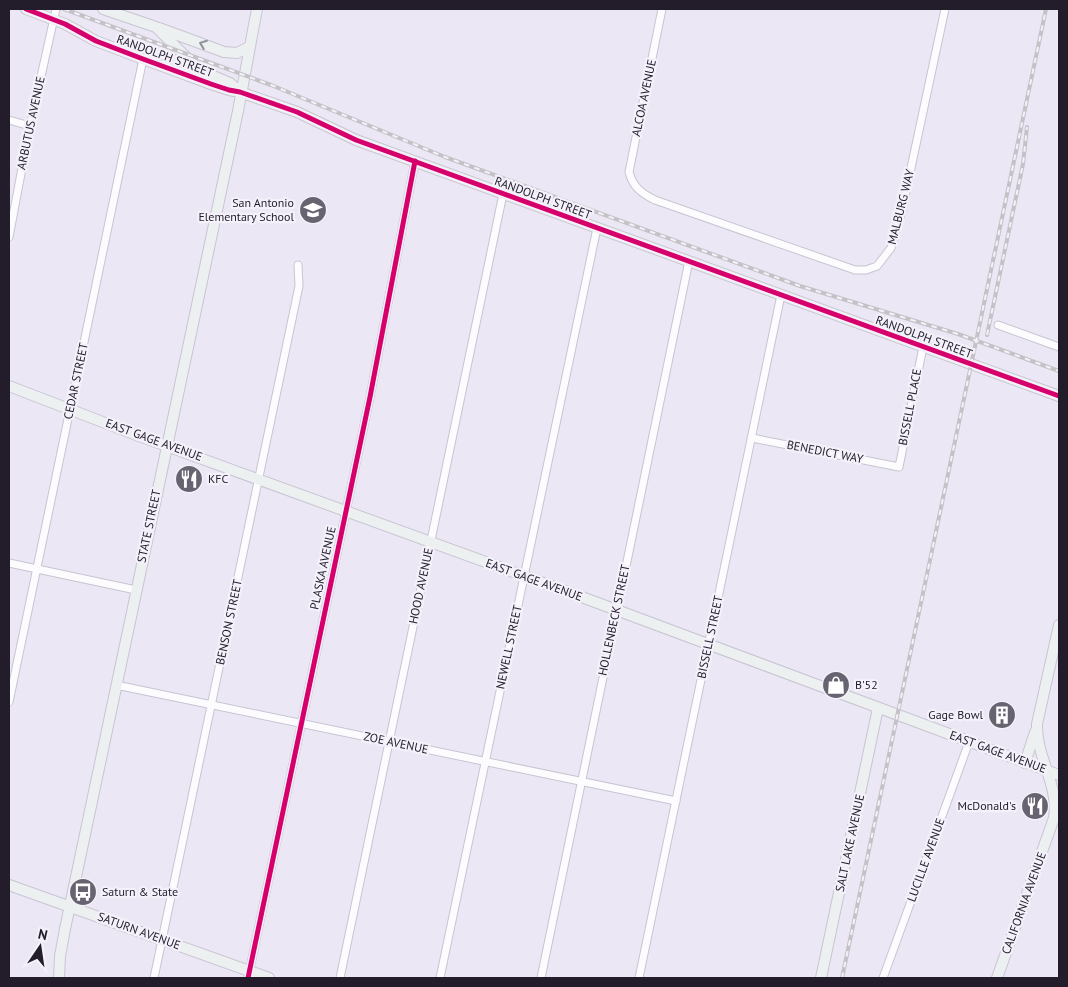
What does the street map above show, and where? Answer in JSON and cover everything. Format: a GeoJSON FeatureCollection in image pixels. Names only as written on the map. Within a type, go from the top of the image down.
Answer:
{"type":"FeatureCollection","features":[{"type":"Feature","properties":{"kind":"street","name":"RANDOLPH STREET"},"geometry":{"type":"LineString","coordinates":[[26,9],[54,14],[89,38],[220,87],[297,112],[356,140],[1059,396]]}},
{"type":"Feature","properties":{"kind":"street","name":"RANDOLPH STREET"},"geometry":{"type":"LineString","coordinates":[[104,9],[156,27],[192,63],[204,72],[230,83],[240,92]]}},
{"type":"Feature","properties":{"kind":"street","name":"STATE STREET"},"geometry":{"type":"LineString","coordinates":[[59,978],[60,956],[70,906],[238,111],[240,92],[257,9]]}},
{"type":"Feature","properties":{"kind":"street","name":"ALCOA AVENUE"},"geometry":{"type":"LineString","coordinates":[[635,187],[629,169],[662,9]]}},
{"type":"Feature","properties":{"kind":"street","name":"MALBURG WAY"},"geometry":{"type":"LineString","coordinates":[[635,187],[642,194],[655,200],[854,270],[866,270],[877,266],[891,248],[902,210],[945,9]]}},
{"type":"Feature","properties":{"kind":"street","name":"ARBUTUS AVENUE"},"geometry":{"type":"LineString","coordinates":[[9,237],[54,14]]}},
{"type":"Feature","properties":{"kind":"street"},"geometry":{"type":"LineString","coordinates":[[156,27],[224,52],[236,53],[249,47]]}},
{"type":"Feature","properties":{"kind":"street","name":"CEDAR STREET"},"geometry":{"type":"LineString","coordinates":[[9,702],[143,59]]}},
{"type":"Feature","properties":{"kind":"street"},"geometry":{"type":"LineString","coordinates":[[9,120],[30,126]]}},
{"type":"Feature","properties":{"kind":"street","name":"PLASKA AVENUE"},"geometry":{"type":"LineString","coordinates":[[248,975],[370,397],[415,161]]}},
{"type":"Feature","properties":{"kind":"street","name":"HOOD AVENUE"},"geometry":{"type":"LineString","coordinates":[[340,978],[503,194]]}},
{"type":"Feature","properties":{"kind":"street","name":"NEWELL STREET"},"geometry":{"type":"LineString","coordinates":[[440,978],[597,228]]}},
{"type":"Feature","properties":{"kind":"street","name":"HOLLENBECK STREET"},"geometry":{"type":"LineString","coordinates":[[541,978],[689,261]]}},
{"type":"Feature","properties":{"kind":"street","name":"BENSON STREET"},"geometry":{"type":"LineString","coordinates":[[154,978],[299,286],[298,265]]}},
{"type":"Feature","properties":{"kind":"street","name":"BISSELL STREET"},"geometry":{"type":"LineString","coordinates":[[639,978],[781,296]]}},
{"type":"Feature","properties":{"kind":"street"},"geometry":{"type":"LineString","coordinates":[[998,325],[1059,347]]}},
{"type":"Feature","properties":{"kind":"street","name":"BISSELL PLACE"},"geometry":{"type":"LineString","coordinates":[[898,467],[922,347]]}},
{"type":"Feature","properties":{"kind":"street","name":"EAST GAGE AVENUE"},"geometry":{"type":"LineString","coordinates":[[9,386],[1059,775]]}},
{"type":"Feature","properties":{"kind":"street","name":"BENEDICT WAY"},"geometry":{"type":"LineString","coordinates":[[752,438],[898,467]]}},
{"type":"Feature","properties":{"kind":"street"},"geometry":{"type":"LineString","coordinates":[[9,563],[136,590]]}},
{"type":"Feature","properties":{"kind":"street"},"geometry":{"type":"LineString","coordinates":[[1025,763],[1037,724],[1059,625]]}},
{"type":"Feature","properties":{"kind":"street","name":"ZOE AVENUE"},"geometry":{"type":"LineString","coordinates":[[116,685],[676,802]]}},
{"type":"Feature","properties":{"kind":"street","name":"SALT LAKE AVENUE"},"geometry":{"type":"LineString","coordinates":[[821,978],[878,708]]}},
{"type":"Feature","properties":{"kind":"street","name":"CALIFORNIA AVENUE"},"geometry":{"type":"LineString","coordinates":[[997,978],[1057,816],[1054,792],[1038,743],[1037,724]]}},
{"type":"Feature","properties":{"kind":"street","name":"LUCILLE AVENUE"},"geometry":{"type":"LineString","coordinates":[[883,978],[969,742]]}},
{"type":"Feature","properties":{"kind":"street","name":"SATURN AVENUE"},"geometry":{"type":"LineString","coordinates":[[9,885],[162,939],[248,975],[269,978]]}},
{"type":"Feature","properties":{"kind":"railway"},"geometry":{"type":"LineString","coordinates":[[64,9],[271,85],[445,157],[800,286],[958,334],[1059,371]]}},
{"type":"Feature","properties":{"kind":"railway"},"geometry":{"type":"LineString","coordinates":[[842,978],[1046,9]]}},
{"type":"Feature","properties":{"kind":"railway"},"geometry":{"type":"LineString","coordinates":[[987,335],[1023,164],[1027,127]]}},
{"type":"Feature","properties":{"kind":"cycle path"},"geometry":{"type":"LineString","coordinates":[[26,9],[65,24],[96,41],[143,59],[211,84],[297,112],[356,140],[1059,396]]}},
{"type":"Feature","properties":{"kind":"cycle path"},"geometry":{"type":"LineString","coordinates":[[248,978],[370,397],[415,161]]}},
{"type":"Feature","properties":{"kind":"place","name":"San Antonio Elementary School"},"geometry":{"type":"Point","coordinates":[313,210]}},
{"type":"Feature","properties":{"kind":"place","name":"KFC"},"geometry":{"type":"Point","coordinates":[189,479]}},
{"type":"Feature","properties":{"kind":"place","name":"B'52"},"geometry":{"type":"Point","coordinates":[836,685]}},
{"type":"Feature","properties":{"kind":"place","name":"Gage Bowl"},"geometry":{"type":"Point","coordinates":[1002,715]}},
{"type":"Feature","properties":{"kind":"place","name":"McDonald's"},"geometry":{"type":"Point","coordinates":[1035,806]}},
{"type":"Feature","properties":{"kind":"place","name":"Saturn & State"},"geometry":{"type":"Point","coordinates":[83,892]}}]}
